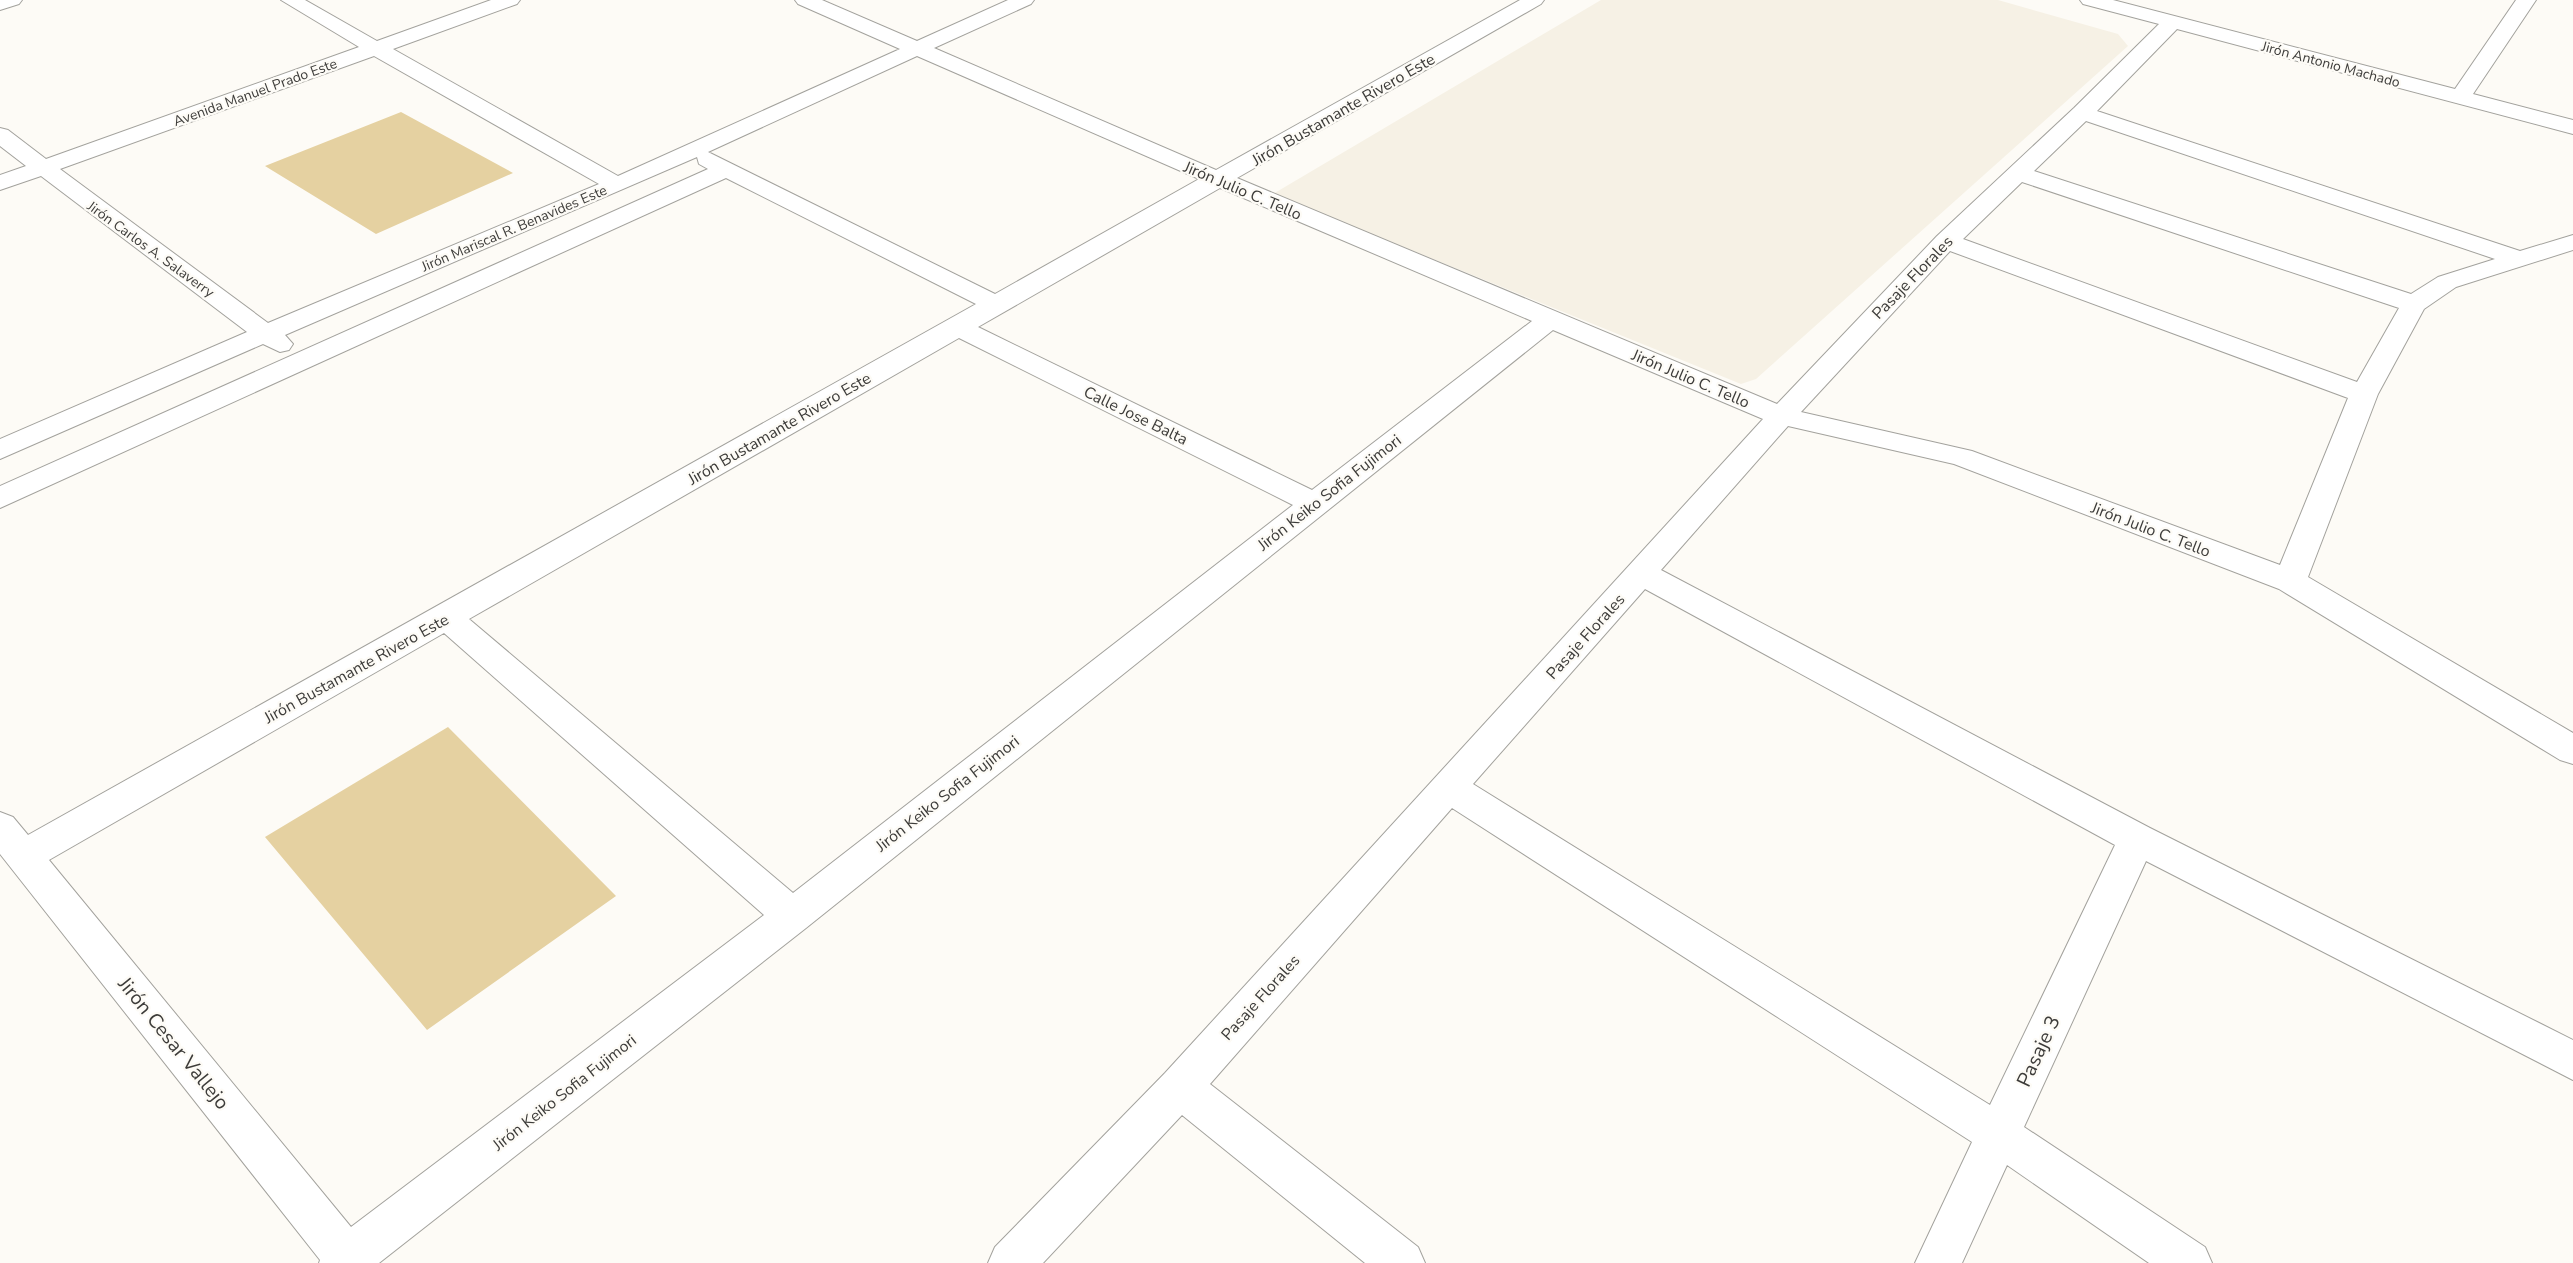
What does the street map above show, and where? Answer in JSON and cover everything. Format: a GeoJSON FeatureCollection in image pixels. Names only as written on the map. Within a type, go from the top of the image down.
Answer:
{"type":"FeatureCollection","features":[{"type":"Feature","properties":{"kind":"street"},"geometry":{"type":"LineString","coordinates":[[0,4],[12,0]]}},
{"type":"Feature","properties":{"kind":"street"},"geometry":{"type":"LineString","coordinates":[[291,0],[616,185]]}},
{"type":"Feature","properties":{"kind":"street","name":"Avenida Manuel Prado Este"},"geometry":{"type":"LineString","coordinates":[[0,183],[510,0]]}},
{"type":"Feature","properties":{"kind":"street","name":"Jirón Julio C. Tello"},"geometry":{"type":"LineString","coordinates":[[805,0],[1218,179],[1780,416],[1962,457],[2290,581],[2573,750]]}},
{"type":"Feature","properties":{"kind":"street","name":"Jirón Mariscal R. Benavides Este"},"geometry":{"type":"LineString","coordinates":[[0,450],[266,333],[616,185],[1024,0]]}},
{"type":"Feature","properties":{"kind":"street","name":"Jirón Bustamante Rivero Este"},"geometry":{"type":"LineString","coordinates":[[12,841],[446,617],[1534,0]]}},
{"type":"Feature","properties":{"kind":"street","name":"Jirón Antonio Machado"},"geometry":{"type":"LineString","coordinates":[[2090,0],[2117,3],[2173,22],[2573,127]]}},
{"type":"Feature","properties":{"kind":"street"},"geometry":{"type":"LineString","coordinates":[[2460,98],[2526,0]]}},
{"type":"Feature","properties":{"kind":"street","name":"Pasaje Florales"},"geometry":{"type":"LineString","coordinates":[[1011,1263],[1180,1087],[1780,416],[1946,241],[2082,113],[2173,22]]}},
{"type":"Feature","properties":{"kind":"street"},"geometry":{"type":"LineString","coordinates":[[2082,113],[2528,257],[2573,266]]}},
{"type":"Feature","properties":{"kind":"street","name":"Jirón Carlos A. Salaverry"},"geometry":{"type":"LineString","coordinates":[[0,135],[303,361]]}},
{"type":"Feature","properties":{"kind":"street"},"geometry":{"type":"LineString","coordinates":[[693,151],[724,170],[997,305]]}},
{"type":"Feature","properties":{"kind":"street"},"geometry":{"type":"LineString","coordinates":[[0,498],[724,170]]}},
{"type":"Feature","properties":{"kind":"street"},"geometry":{"type":"LineString","coordinates":[[2018,173],[2414,304]]}},
{"type":"Feature","properties":{"kind":"street"},"geometry":{"type":"LineString","coordinates":[[1946,241],[2364,394]]}},
{"type":"Feature","properties":{"kind":"street"},"geometry":{"type":"LineString","coordinates":[[2290,581],[2364,394],[2414,304],[2447,282],[2573,242]]}},
{"type":"Feature","properties":{"kind":"street","name":"Jirón Keiko Sofia Fujimori"},"geometry":{"type":"LineString","coordinates":[[345,1261],[792,916],[1550,319]]}},
{"type":"Feature","properties":{"kind":"street","name":"Calle Jose Balta"},"geometry":{"type":"LineString","coordinates":[[958,327],[1315,504]]}},
{"type":"Feature","properties":{"kind":"street"},"geometry":{"type":"LineString","coordinates":[[1641,573],[2138,839],[2573,1061]]}},
{"type":"Feature","properties":{"kind":"street"},"geometry":{"type":"LineString","coordinates":[[446,617],[792,916]]}},
{"type":"Feature","properties":{"kind":"street"},"geometry":{"type":"LineString","coordinates":[[1448,787],[1998,1134],[2189,1263]]}},
{"type":"Feature","properties":{"kind":"street","name":"Pasaje 3"},"geometry":{"type":"LineString","coordinates":[[1938,1263],[2138,839]]}},
{"type":"Feature","properties":{"kind":"street","name":"Jirón Cesar Vallejo"},"geometry":{"type":"LineString","coordinates":[[12,841],[345,1261]]}},
{"type":"Feature","properties":{"kind":"street"},"geometry":{"type":"LineString","coordinates":[[1180,1087],[1402,1263]]}},
{"type":"Feature","properties":{"kind":"shaded area"},"geometry":{"type":"Polygon","coordinates":[[[1601,0],[1998,0],[2118,34],[2128,46],[1756,379],[1741,384],[1273,194],[1601,0]]]}},
{"type":"Feature","properties":{"kind":"shaded area"},"geometry":{"type":"Polygon","coordinates":[[[401,112],[513,173],[376,234],[265,166],[401,112]]]}},
{"type":"Feature","properties":{"kind":"shaded area"},"geometry":{"type":"Polygon","coordinates":[[[448,727],[616,896],[427,1030],[265,837],[448,727]]]}}]}
